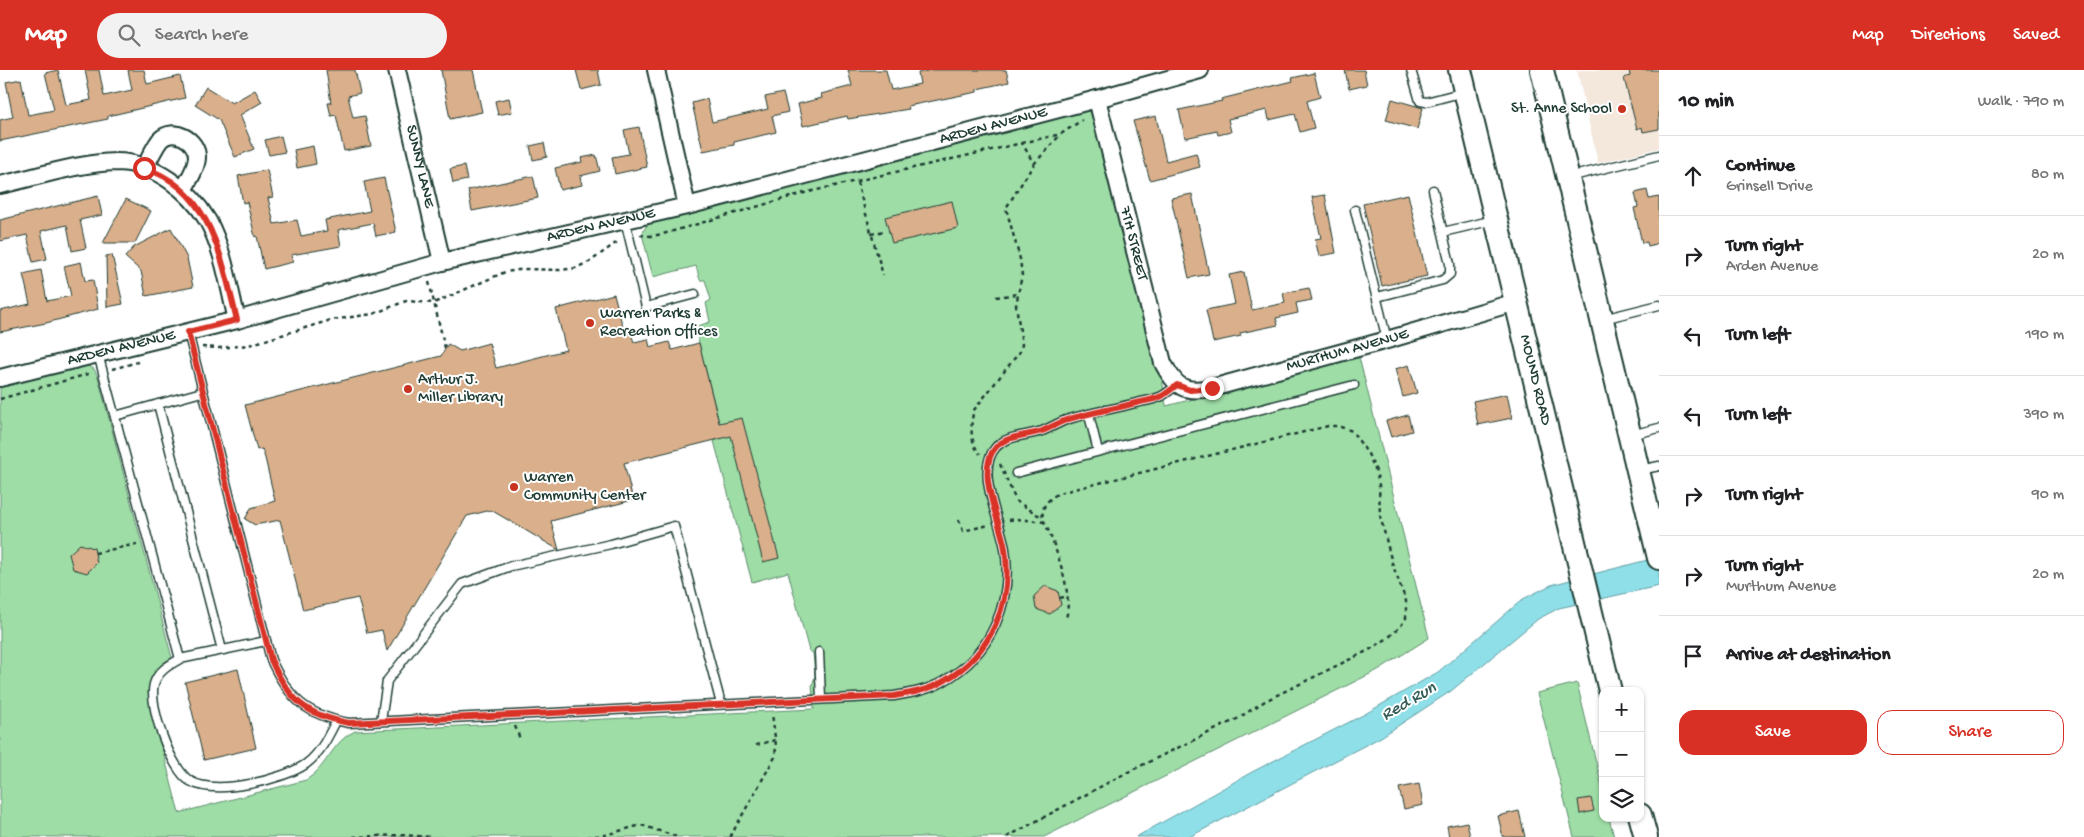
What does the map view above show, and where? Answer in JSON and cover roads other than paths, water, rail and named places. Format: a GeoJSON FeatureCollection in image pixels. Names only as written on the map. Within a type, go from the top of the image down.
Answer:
{"type":"FeatureCollection","features":[{"type":"Feature","properties":{"kind":"main road","name":"MOUND ROAD"},"geometry":{"type":"LineString","coordinates":[[1460,70],[1609,687]]}},
{"type":"Feature","properties":{"kind":"main road"},"geometry":{"type":"LineString","coordinates":[[1542,70],[1629,435],[1648,468],[1657,550]]}},
{"type":"Feature","properties":{"kind":"main road"},"geometry":{"type":"LineString","coordinates":[[1642,822],[1646,837]]}},
{"type":"Feature","properties":{"kind":"street","name":"SUNNY LANE"},"geometry":{"type":"LineString","coordinates":[[397,70],[442,262]]}},
{"type":"Feature","properties":{"kind":"street"},"geometry":{"type":"LineString","coordinates":[[656,70],[687,206]]}},
{"type":"Feature","properties":{"kind":"street","name":"ARDEN AVENUE"},"geometry":{"type":"LineString","coordinates":[[0,378],[237,320],[442,262],[687,206],[1097,99],[1200,70]]}},
{"type":"Feature","properties":{"kind":"street","name":"7TH STREET"},"geometry":{"type":"LineString","coordinates":[[1097,99],[1163,364],[1177,385]]}},
{"type":"Feature","properties":{"kind":"street"},"geometry":{"type":"LineString","coordinates":[[144,168],[161,140],[168,136],[177,135],[188,140],[195,145],[197,157],[192,173],[183,190]]}},
{"type":"Feature","properties":{"kind":"street"},"geometry":{"type":"LineString","coordinates":[[0,185],[89,165],[117,162],[144,168],[160,175],[183,190],[207,220],[217,242],[237,320]]}},
{"type":"Feature","properties":{"kind":"street","name":"MURTHUM AVENUE"},"geometry":{"type":"LineString","coordinates":[[1177,385],[1190,390],[1212,388],[1388,340],[1516,302]]}},
{"type":"Feature","properties":{"kind":"lane"},"geometry":{"type":"LineString","coordinates":[[1411,70],[1420,101],[1426,102],[1465,92]]}},
{"type":"Feature","properties":{"kind":"lane"},"geometry":{"type":"LineString","coordinates":[[1567,177],[1659,155]]}},
{"type":"Feature","properties":{"kind":"lane"},"geometry":{"type":"LineString","coordinates":[[1377,297],[1443,280],[1450,274],[1450,264],[1433,190]]}},
{"type":"Feature","properties":{"kind":"lane"},"geometry":{"type":"LineString","coordinates":[[1355,210],[1388,340]]}},
{"type":"Feature","properties":{"kind":"lane"},"geometry":{"type":"LineString","coordinates":[[625,220],[646,307],[695,294]]}},
{"type":"Feature","properties":{"kind":"lane"},"geometry":{"type":"LineString","coordinates":[[1443,232],[1496,220]]}},
{"type":"Feature","properties":{"kind":"lane"},"geometry":{"type":"LineString","coordinates":[[1601,319],[1659,305]]}},
{"type":"Feature","properties":{"kind":"lane"},"geometry":{"type":"LineString","coordinates":[[188,332],[271,660],[278,676],[296,700],[327,719],[349,723],[822,698],[894,696],[920,691],[945,681],[982,648],[993,631],[1003,607],[1007,568],[1005,546],[987,468],[990,456],[997,446],[1010,439],[1042,431],[1065,420],[1161,397],[1177,385]]}},
{"type":"Feature","properties":{"kind":"lane"},"geometry":{"type":"LineString","coordinates":[[98,354],[180,659]]}},
{"type":"Feature","properties":{"kind":"lane"},"geometry":{"type":"LineString","coordinates":[[1016,473],[1354,385]]}},
{"type":"Feature","properties":{"kind":"lane"},"geometry":{"type":"LineString","coordinates":[[114,416],[202,392]]}},
{"type":"Feature","properties":{"kind":"lane"},"geometry":{"type":"LineString","coordinates":[[158,404],[222,650]]}},
{"type":"Feature","properties":{"kind":"lane"},"geometry":{"type":"LineString","coordinates":[[1089,414],[1098,451]]}},
{"type":"Feature","properties":{"kind":"lane"},"geometry":{"type":"LineString","coordinates":[[1629,435],[1659,428]]}},
{"type":"Feature","properties":{"kind":"lane"},"geometry":{"type":"LineString","coordinates":[[381,721],[387,681],[462,584],[511,566],[611,544],[674,526],[721,704]]}},
{"type":"Feature","properties":{"kind":"lane"},"geometry":{"type":"LineString","coordinates":[[266,641],[180,659],[168,666],[157,677],[153,686],[155,708],[177,769],[190,781],[208,787],[219,788],[286,774],[307,763],[319,751],[336,721]]}},
{"type":"Feature","properties":{"kind":"lane"},"geometry":{"type":"LineString","coordinates":[[819,652],[822,698]]}},
{"type":"Feature","properties":{"kind":"water","name":"Red Run"},"geometry":{"type":"Polygon","coordinates":[[[1659,557],[1659,586],[1559,608],[1538,619],[1451,691],[1381,737],[1189,837],[1136,837],[1252,772],[1365,714],[1438,672],[1523,599],[1551,585],[1659,557]]]}},
{"type":"Feature","properties":{"kind":"place","name":"St. Anne School"},"geometry":{"type":"Point","coordinates":[1622,109]}},
{"type":"Feature","properties":{"kind":"place","name":"Warren Parks & Recreation Offices"},"geometry":{"type":"Point","coordinates":[590,323]}},
{"type":"Feature","properties":{"kind":"place","name":"Arthur J. Miller Library"},"geometry":{"type":"Point","coordinates":[408,389]}},
{"type":"Feature","properties":{"kind":"place","name":"Warren Community Center"},"geometry":{"type":"Point","coordinates":[514,487]}}]}
